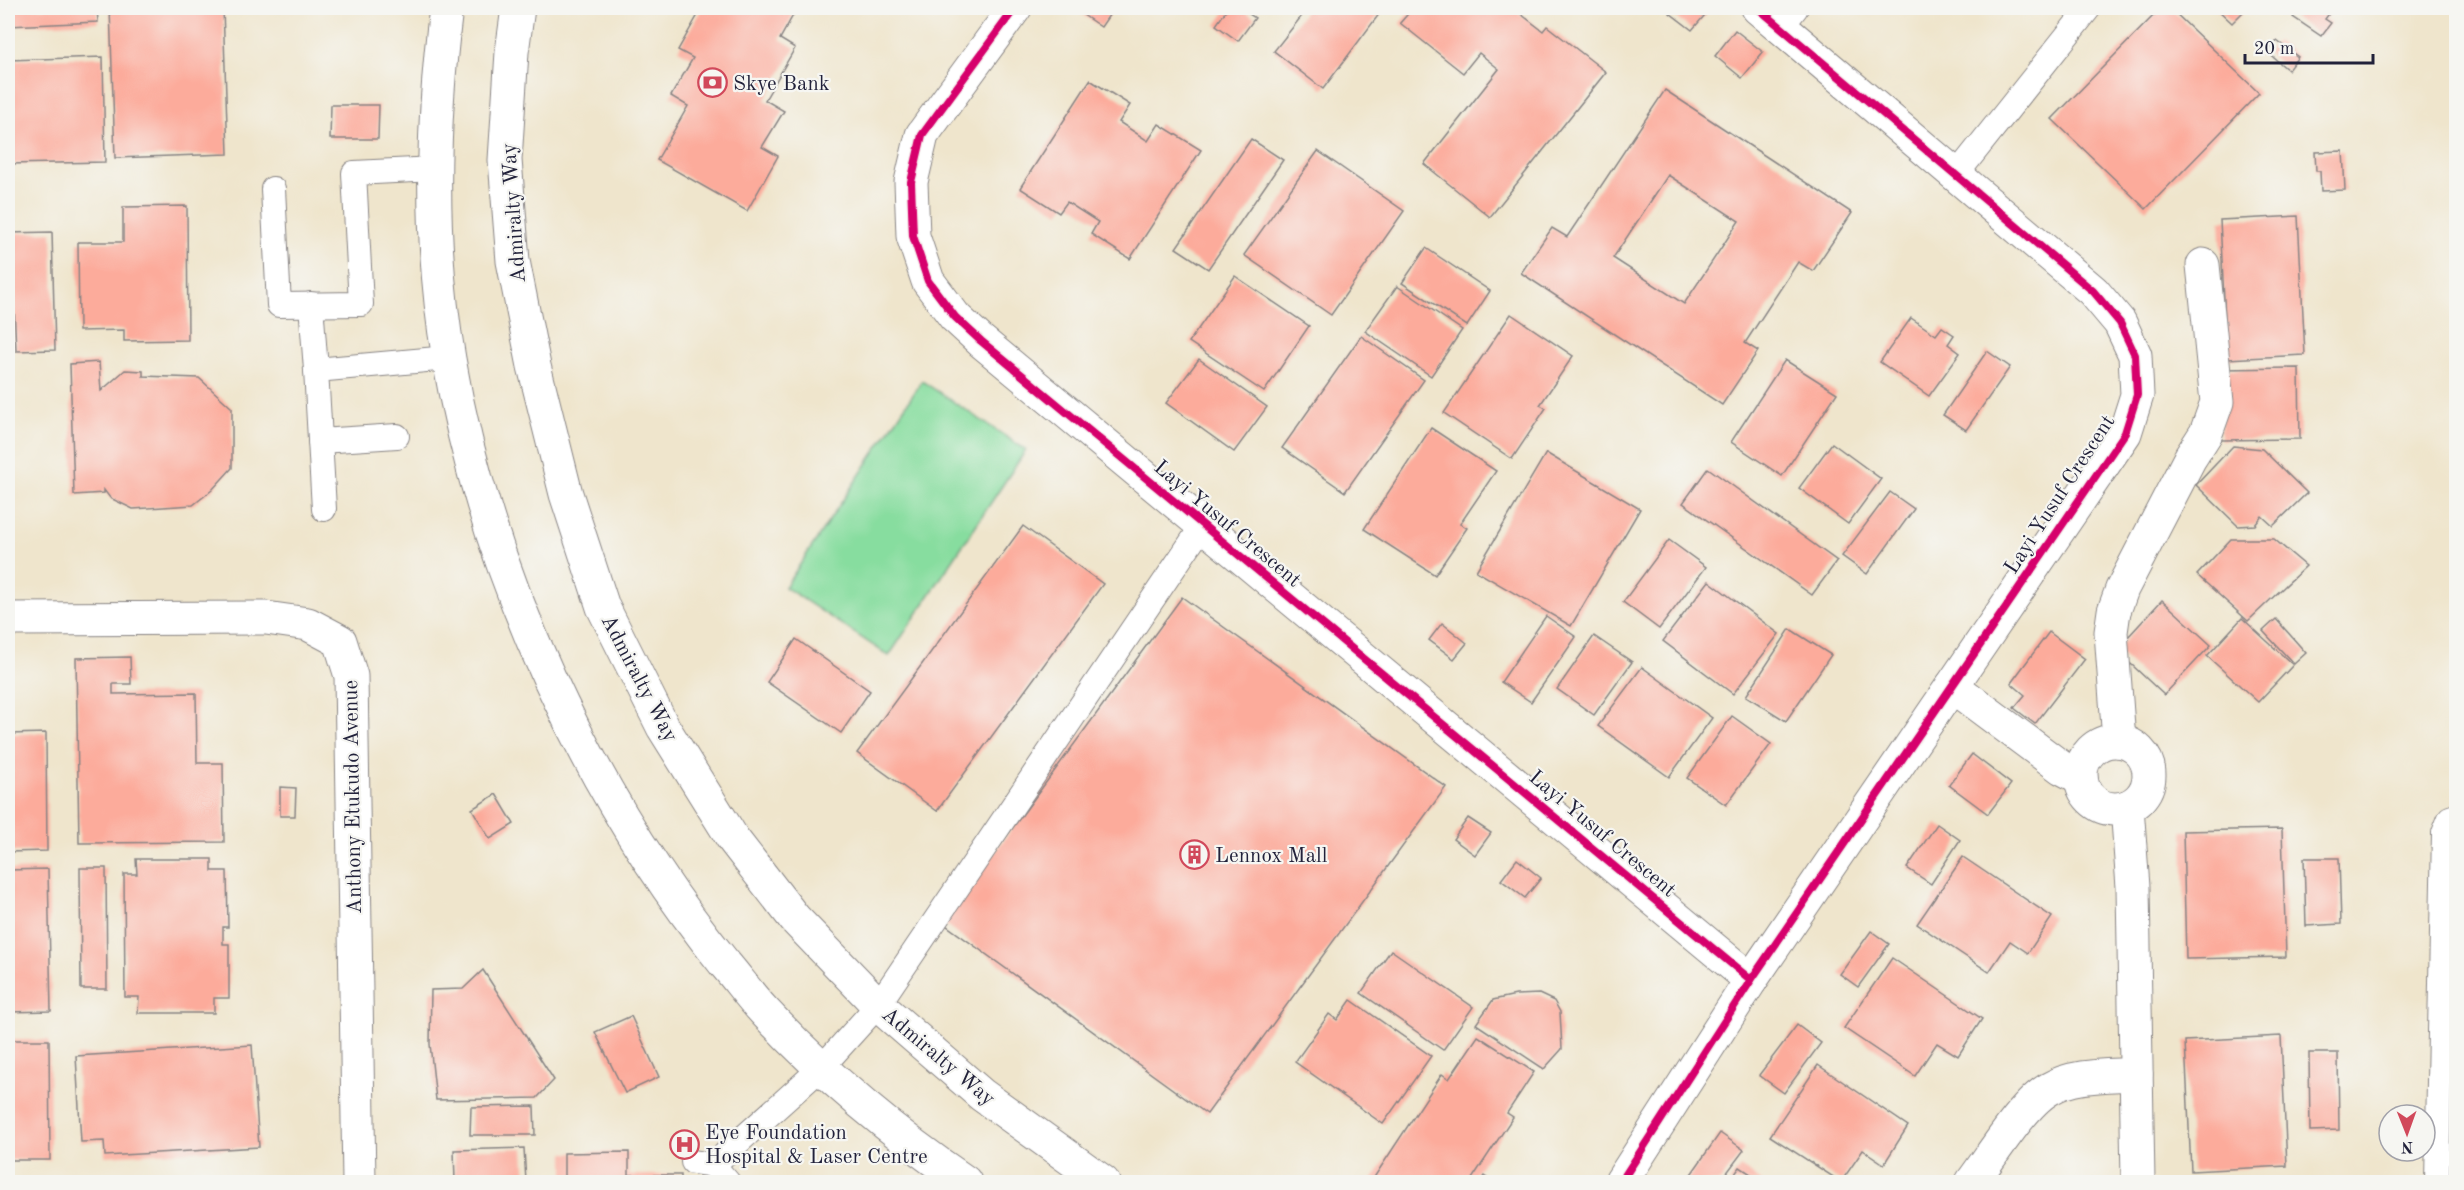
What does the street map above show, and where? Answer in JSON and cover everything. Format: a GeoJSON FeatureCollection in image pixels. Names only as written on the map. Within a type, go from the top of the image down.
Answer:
{"type":"FeatureCollection","features":[{"type":"Feature","properties":{"kind":"street"},"geometry":{"type":"LineString","coordinates":[[446,8],[435,169],[439,273],[448,358],[471,466],[503,564],[537,651],[594,767],[648,860],[694,925],[764,1011],[846,1090],[924,1154],[965,1182]]}},
{"type":"Feature","properties":{"kind":"street","name":"Admiralty Way"},"geometry":{"type":"LineString","coordinates":[[518,8],[512,52],[505,160],[513,261],[534,366],[566,494],[603,607],[663,727],[733,839],[795,919],[878,1005],[982,1095],[1103,1182]]}},
{"type":"Feature","properties":{"kind":"street","name":"Layi Yusuf Crescent"},"geometry":{"type":"LineString","coordinates":[[1015,8],[922,135],[911,182],[914,236],[928,281],[955,317],[981,341],[1751,980]]}},
{"type":"Feature","properties":{"kind":"street","name":"Layi Yusuf Crescent"},"geometry":{"type":"LineString","coordinates":[[1621,1182],[1751,980],[2125,433],[2138,395],[2135,355],[2120,323],[2093,291],[1956,175],[1778,14]]}},
{"type":"Feature","properties":{"kind":"street"},"geometry":{"type":"LineString","coordinates":[[2119,741],[2111,632],[2114,611],[2122,589],[2190,458],[2206,433],[2217,402],[2203,265]]}},
{"type":"Feature","properties":{"kind":"street","name":"Anthony Etukudo Avenue"},"geometry":{"type":"LineString","coordinates":[[8,620],[266,618],[308,624],[340,641],[351,676],[359,1182]]}},
{"type":"Feature","properties":{"kind":"street"},"geometry":{"type":"LineString","coordinates":[[1952,686],[2053,761],[2081,778]]}},
{"type":"Feature","properties":{"kind":"street"},"geometry":{"type":"LineString","coordinates":[[2107,741],[2119,741],[2131,744],[2140,751],[2150,771],[2148,783],[2144,794],[2138,801],[2127,807],[2103,807],[2094,801],[2085,789],[2081,778],[2082,766],[2087,755],[2095,747],[2107,741]]}},
{"type":"Feature","properties":{"kind":"street"},"geometry":{"type":"LineString","coordinates":[[2127,807],[2133,887],[2138,1182]]}},
{"type":"Feature","properties":{"kind":"street"},"geometry":{"type":"LineString","coordinates":[[1972,1182],[2028,1108],[2049,1089],[2079,1079],[2136,1074]]}},
{"type":"Feature","properties":{"kind":"lane"},"geometry":{"type":"LineString","coordinates":[[1956,175],[2089,8]]}},
{"type":"Feature","properties":{"kind":"lane"},"geometry":{"type":"LineString","coordinates":[[273,189],[279,305],[361,304],[354,173],[435,169]]}},
{"type":"Feature","properties":{"kind":"lane"},"geometry":{"type":"LineString","coordinates":[[311,304],[324,509]]}},
{"type":"Feature","properties":{"kind":"lane"},"geometry":{"type":"LineString","coordinates":[[316,370],[448,358]]}},
{"type":"Feature","properties":{"kind":"lane"},"geometry":{"type":"LineString","coordinates":[[320,441],[397,436]]}},
{"type":"Feature","properties":{"kind":"lane"},"geometry":{"type":"LineString","coordinates":[[712,1170],[822,1067],[878,1005],[1203,525]]}},
{"type":"Feature","properties":{"kind":"lane"},"geometry":{"type":"LineString","coordinates":[[2437,1182],[2444,833],[2451,818],[2457,816]]}},
{"type":"Feature","properties":{"kind":"green space"},"geometry":{"type":"Polygon","coordinates":[[[922,381],[1026,450],[889,656],[785,587],[922,381]]]}},
{"type":"Feature","properties":{"kind":"building"},"geometry":{"type":"Polygon","coordinates":[[[8,8],[97,8],[98,22],[8,26],[8,8]]]}},
{"type":"Feature","properties":{"kind":"building"},"geometry":{"type":"Polygon","coordinates":[[[110,8],[223,8],[228,154],[115,158],[110,8]]]}},
{"type":"Feature","properties":{"kind":"building"},"geometry":{"type":"Polygon","coordinates":[[[702,8],[797,8],[780,39],[795,48],[765,100],[784,111],[762,147],[778,156],[747,211],[657,160],[688,106],[671,96],[693,58],[678,50],[702,8]]]}},
{"type":"Feature","properties":{"kind":"building"},"geometry":{"type":"Polygon","coordinates":[[[1073,8],[1114,8],[1101,27],[1073,8]]]}},
{"type":"Feature","properties":{"kind":"building"},"geometry":{"type":"Polygon","coordinates":[[[1228,8],[1240,8],[1255,18],[1238,41],[1216,25],[1228,8]]]}},
{"type":"Feature","properties":{"kind":"building"},"geometry":{"type":"Polygon","coordinates":[[[1308,8],[1373,8],[1380,13],[1323,89],[1274,51],[1308,8]]]}},
{"type":"Feature","properties":{"kind":"building"},"geometry":{"type":"Polygon","coordinates":[[[1413,8],[1513,8],[1543,31],[1547,26],[1606,72],[1490,217],[1424,164],[1499,69],[1479,53],[1463,73],[1400,23],[1413,8]]]}},
{"type":"Feature","properties":{"kind":"building"},"geometry":{"type":"Polygon","coordinates":[[[1674,8],[1711,8],[1692,30],[1670,13],[1674,8]]]}},
{"type":"Feature","properties":{"kind":"building"},"geometry":{"type":"Polygon","coordinates":[[[2161,8],[2170,8],[2259,93],[2146,209],[2052,119],[2161,8]]]}},
{"type":"Feature","properties":{"kind":"building"},"geometry":{"type":"Polygon","coordinates":[[[2216,8],[2247,8],[2232,23],[2216,8]]]}},
{"type":"Feature","properties":{"kind":"building"},"geometry":{"type":"Polygon","coordinates":[[[2300,8],[2325,8],[2331,11],[2325,19],[2331,23],[2321,36],[2293,17],[2300,8]]]}},
{"type":"Feature","properties":{"kind":"building"},"geometry":{"type":"Polygon","coordinates":[[[1735,30],[1763,52],[1742,78],[1715,56],[1735,30]]]}},
{"type":"Feature","properties":{"kind":"building"},"geometry":{"type":"Polygon","coordinates":[[[2277,41],[2298,57],[2288,70],[2267,52],[2277,41]]]}},
{"type":"Feature","properties":{"kind":"building"},"geometry":{"type":"Polygon","coordinates":[[[103,57],[105,162],[8,164],[8,60],[103,57]]]}},
{"type":"Feature","properties":{"kind":"building"},"geometry":{"type":"Polygon","coordinates":[[[1090,80],[1130,105],[1119,122],[1148,141],[1159,124],[1201,150],[1130,259],[1091,234],[1098,222],[1067,202],[1059,213],[1020,188],[1090,80]]]}},
{"type":"Feature","properties":{"kind":"building"},"geometry":{"type":"Polygon","coordinates":[[[1665,90],[1852,213],[1813,271],[1798,262],[1745,343],[1758,351],[1722,405],[1521,273],[1552,228],[1567,237],[1665,90]],[[1668,175],[1613,258],[1684,304],[1739,221],[1668,175]]]}},
{"type":"Feature","properties":{"kind":"building"},"geometry":{"type":"Polygon","coordinates":[[[331,105],[379,105],[378,139],[330,139],[331,105]]]}},
{"type":"Feature","properties":{"kind":"building"},"geometry":{"type":"Polygon","coordinates":[[[1251,139],[1283,160],[1208,269],[1176,248],[1251,139]]]}},
{"type":"Feature","properties":{"kind":"building"},"geometry":{"type":"Polygon","coordinates":[[[1318,151],[1404,211],[1331,315],[1244,255],[1318,151]]]}},
{"type":"Feature","properties":{"kind":"building"},"geometry":{"type":"Polygon","coordinates":[[[2343,151],[2345,190],[2321,191],[2320,171],[2316,171],[2315,152],[2343,151]]]}},
{"type":"Feature","properties":{"kind":"building"},"geometry":{"type":"Polygon","coordinates":[[[187,206],[188,340],[124,341],[124,330],[79,331],[78,242],[123,242],[123,207],[187,206]]]}},
{"type":"Feature","properties":{"kind":"building"},"geometry":{"type":"Polygon","coordinates":[[[2298,216],[2305,355],[2227,359],[2220,220],[2298,216]]]}},
{"type":"Feature","properties":{"kind":"building"},"geometry":{"type":"Polygon","coordinates":[[[52,232],[55,350],[16,351],[13,282],[8,282],[8,233],[52,232]]]}},
{"type":"Feature","properties":{"kind":"building"},"geometry":{"type":"Polygon","coordinates":[[[1426,248],[1490,291],[1467,326],[1402,283],[1426,248]]]}},
{"type":"Feature","properties":{"kind":"building"},"geometry":{"type":"Polygon","coordinates":[[[1235,276],[1309,326],[1264,392],[1189,342],[1235,276]]]}},
{"type":"Feature","properties":{"kind":"building"},"geometry":{"type":"Polygon","coordinates":[[[1397,286],[1462,330],[1431,376],[1365,331],[1397,286]]]}},
{"type":"Feature","properties":{"kind":"building"},"geometry":{"type":"Polygon","coordinates":[[[1511,314],[1573,356],[1540,405],[1546,408],[1512,459],[1444,413],[1511,314]]]}},
{"type":"Feature","properties":{"kind":"building"},"geometry":{"type":"Polygon","coordinates":[[[1911,318],[1936,335],[1942,327],[1954,335],[1948,344],[1960,353],[1929,396],[1880,362],[1911,318]]]}},
{"type":"Feature","properties":{"kind":"building"},"geometry":{"type":"Polygon","coordinates":[[[1361,336],[1424,380],[1345,492],[1282,448],[1361,336]]]}},
{"type":"Feature","properties":{"kind":"building"},"geometry":{"type":"Polygon","coordinates":[[[1987,351],[2010,367],[1966,430],[1943,415],[1987,351]]]}},
{"type":"Feature","properties":{"kind":"building"},"geometry":{"type":"Polygon","coordinates":[[[1199,359],[1267,407],[1234,452],[1166,403],[1199,359]]]}},
{"type":"Feature","properties":{"kind":"building"},"geometry":{"type":"Polygon","coordinates":[[[1785,360],[1837,393],[1782,476],[1731,442],[1785,360]]]}},
{"type":"Feature","properties":{"kind":"building"},"geometry":{"type":"Polygon","coordinates":[[[99,362],[101,391],[125,370],[143,371],[143,376],[199,378],[232,408],[232,468],[212,490],[193,505],[133,509],[110,498],[104,490],[104,493],[74,495],[70,364],[99,362]]]}},
{"type":"Feature","properties":{"kind":"building"},"geometry":{"type":"Polygon","coordinates":[[[2299,368],[2300,439],[2221,440],[2221,369],[2299,368]]]}},
{"type":"Feature","properties":{"kind":"building"},"geometry":{"type":"Polygon","coordinates":[[[1431,428],[1496,471],[1460,524],[1467,528],[1435,575],[1364,529],[1431,428]]]}},
{"type":"Feature","properties":{"kind":"building"},"geometry":{"type":"Polygon","coordinates":[[[1832,443],[1881,479],[1848,524],[1799,488],[1832,443]]]}},
{"type":"Feature","properties":{"kind":"building"},"geometry":{"type":"Polygon","coordinates":[[[2233,446],[2262,449],[2307,493],[2273,526],[2262,516],[2255,525],[2238,526],[2196,485],[2233,446]]]}},
{"type":"Feature","properties":{"kind":"building"},"geometry":{"type":"Polygon","coordinates":[[[1546,453],[1640,509],[1571,626],[1476,571],[1546,453]]]}},
{"type":"Feature","properties":{"kind":"building"},"geometry":{"type":"Polygon","coordinates":[[[1708,468],[1837,561],[1812,595],[1683,503],[1708,468]]]}},
{"type":"Feature","properties":{"kind":"building"},"geometry":{"type":"Polygon","coordinates":[[[1890,492],[1914,509],[1867,574],[1842,556],[1890,492]]]}},
{"type":"Feature","properties":{"kind":"building"},"geometry":{"type":"Polygon","coordinates":[[[1023,526],[1103,584],[937,811],[857,753],[1023,526]]]}},
{"type":"Feature","properties":{"kind":"building"},"geometry":{"type":"Polygon","coordinates":[[[2231,539],[2274,539],[2306,566],[2248,621],[2197,575],[2231,539]]]}},
{"type":"Feature","properties":{"kind":"building"},"geometry":{"type":"Polygon","coordinates":[[[1669,540],[1706,567],[1659,629],[1623,602],[1669,540]]]}},
{"type":"Feature","properties":{"kind":"building"},"geometry":{"type":"Polygon","coordinates":[[[1709,581],[1779,634],[1733,694],[1663,641],[1709,581]]]}},
{"type":"Feature","properties":{"kind":"building","name":"Lennox Mall"},"geometry":{"type":"Polygon","coordinates":[[[1182,597],[1446,787],[1207,1114],[943,923],[1182,597]]]}},
{"type":"Feature","properties":{"kind":"building"},"geometry":{"type":"Polygon","coordinates":[[[2162,600],[2211,645],[2164,695],[2116,650],[2162,600]]]}},
{"type":"Feature","properties":{"kind":"building"},"geometry":{"type":"Polygon","coordinates":[[[1546,616],[1576,637],[1531,702],[1501,682],[1546,616]]]}},
{"type":"Feature","properties":{"kind":"building"},"geometry":{"type":"Polygon","coordinates":[[[2242,618],[2293,665],[2258,702],[2207,656],[2242,618]]]}},
{"type":"Feature","properties":{"kind":"building"},"geometry":{"type":"Polygon","coordinates":[[[2276,619],[2306,653],[2294,664],[2263,631],[2276,619]]]}},
{"type":"Feature","properties":{"kind":"building"},"geometry":{"type":"Polygon","coordinates":[[[1442,623],[1467,643],[1454,659],[1429,640],[1442,623]]]}},
{"type":"Feature","properties":{"kind":"building"},"geometry":{"type":"Polygon","coordinates":[[[1790,629],[1831,655],[1786,721],[1746,696],[1790,629]]]}},
{"type":"Feature","properties":{"kind":"building"},"geometry":{"type":"Polygon","coordinates":[[[2049,632],[2085,659],[2035,724],[2014,708],[2025,695],[2011,683],[2049,632]]]}},
{"type":"Feature","properties":{"kind":"building"},"geometry":{"type":"Polygon","coordinates":[[[1594,636],[1632,662],[1594,715],[1557,689],[1594,636]]]}},
{"type":"Feature","properties":{"kind":"building"},"geometry":{"type":"Polygon","coordinates":[[[796,639],[870,691],[841,733],[767,682],[796,639]]]}},
{"type":"Feature","properties":{"kind":"building"},"geometry":{"type":"Polygon","coordinates":[[[130,657],[131,684],[113,684],[113,694],[196,693],[197,763],[223,763],[224,842],[79,843],[76,658],[130,657]]]}},
{"type":"Feature","properties":{"kind":"building"},"geometry":{"type":"Polygon","coordinates":[[[1642,667],[1712,718],[1669,777],[1598,726],[1642,667]]]}},
{"type":"Feature","properties":{"kind":"building"},"geometry":{"type":"Polygon","coordinates":[[[1732,716],[1771,744],[1726,805],[1687,778],[1732,716]]]}},
{"type":"Feature","properties":{"kind":"building"},"geometry":{"type":"Polygon","coordinates":[[[46,733],[47,851],[8,852],[8,734],[46,733]]]}},
{"type":"Feature","properties":{"kind":"building"},"geometry":{"type":"Polygon","coordinates":[[[1972,754],[2011,784],[1988,814],[1949,785],[1972,754]]]}},
{"type":"Feature","properties":{"kind":"building"},"geometry":{"type":"Polygon","coordinates":[[[280,787],[296,788],[295,816],[280,816],[280,787]]]}},
{"type":"Feature","properties":{"kind":"building"},"geometry":{"type":"Polygon","coordinates":[[[496,794],[514,824],[490,839],[472,809],[496,794]]]}},
{"type":"Feature","properties":{"kind":"building"},"geometry":{"type":"Polygon","coordinates":[[[1468,818],[1491,833],[1475,855],[1453,839],[1468,818]]]}},
{"type":"Feature","properties":{"kind":"building"},"geometry":{"type":"Polygon","coordinates":[[[1937,824],[1960,840],[1931,884],[1907,868],[1937,824]]]}},
{"type":"Feature","properties":{"kind":"building"},"geometry":{"type":"Polygon","coordinates":[[[2282,829],[2286,957],[2186,959],[2183,831],[2282,829]]]}},
{"type":"Feature","properties":{"kind":"building"},"geometry":{"type":"Polygon","coordinates":[[[1963,857],[2052,917],[2028,953],[2010,941],[1989,972],[1917,924],[1963,857]]]}},
{"type":"Feature","properties":{"kind":"building"},"geometry":{"type":"Polygon","coordinates":[[[2304,858],[2339,858],[2341,924],[2306,926],[2304,858]]]}},
{"type":"Feature","properties":{"kind":"building"},"geometry":{"type":"Polygon","coordinates":[[[136,859],[212,859],[212,871],[227,871],[228,927],[223,927],[223,944],[229,944],[229,998],[214,998],[214,1013],[138,1013],[139,997],[125,997],[124,874],[137,874],[136,859]]]}},
{"type":"Feature","properties":{"kind":"building"},"geometry":{"type":"Polygon","coordinates":[[[1517,859],[1541,878],[1525,898],[1501,880],[1517,859]]]}},
{"type":"Feature","properties":{"kind":"building"},"geometry":{"type":"Polygon","coordinates":[[[80,868],[106,868],[107,989],[81,989],[80,868]]]}},
{"type":"Feature","properties":{"kind":"building"},"geometry":{"type":"Polygon","coordinates":[[[48,869],[51,1011],[8,1012],[8,870],[48,869]]]}},
{"type":"Feature","properties":{"kind":"building"},"geometry":{"type":"Polygon","coordinates":[[[1871,931],[1889,944],[1858,987],[1840,974],[1871,931]]]}},
{"type":"Feature","properties":{"kind":"building"},"geometry":{"type":"Polygon","coordinates":[[[1391,950],[1473,1007],[1443,1050],[1361,993],[1391,950]]]}},
{"type":"Feature","properties":{"kind":"building"},"geometry":{"type":"Polygon","coordinates":[[[1892,958],[1982,1019],[1958,1056],[1937,1043],[1915,1076],[1844,1028],[1892,958]]]}},
{"type":"Feature","properties":{"kind":"building"},"geometry":{"type":"Polygon","coordinates":[[[483,970],[554,1080],[537,1098],[436,1100],[430,1044],[431,990],[463,989],[483,970]]]}},
{"type":"Feature","properties":{"kind":"building"},"geometry":{"type":"Polygon","coordinates":[[[1539,994],[1554,1001],[1560,1012],[1562,1049],[1544,1069],[1476,1024],[1493,1000],[1516,995],[1539,994]]]}},
{"type":"Feature","properties":{"kind":"building"},"geometry":{"type":"Polygon","coordinates":[[[1351,1000],[1431,1056],[1383,1124],[1295,1062],[1329,1014],[1337,1020],[1351,1000]]]}},
{"type":"Feature","properties":{"kind":"building"},"geometry":{"type":"Polygon","coordinates":[[[631,1016],[659,1077],[625,1093],[595,1032],[631,1016]]]}},
{"type":"Feature","properties":{"kind":"building"},"geometry":{"type":"Polygon","coordinates":[[[1797,1025],[1821,1043],[1784,1093],[1759,1075],[1797,1025]]]}},
{"type":"Feature","properties":{"kind":"building"},"geometry":{"type":"Polygon","coordinates":[[[1478,1036],[1534,1072],[1507,1113],[1513,1117],[1470,1182],[1371,1182],[1442,1074],[1449,1079],[1478,1036]]]}},
{"type":"Feature","properties":{"kind":"building"},"geometry":{"type":"Polygon","coordinates":[[[2281,1036],[2287,1166],[2191,1171],[2185,1041],[2281,1036]]]}},
{"type":"Feature","properties":{"kind":"building"},"geometry":{"type":"Polygon","coordinates":[[[8,1040],[49,1040],[50,1160],[8,1160],[8,1040]]]}},
{"type":"Feature","properties":{"kind":"building"},"geometry":{"type":"Polygon","coordinates":[[[252,1045],[259,1147],[105,1156],[104,1141],[81,1142],[76,1056],[252,1045]]]}},
{"type":"Feature","properties":{"kind":"building"},"geometry":{"type":"Polygon","coordinates":[[[2309,1053],[2338,1053],[2339,1130],[2310,1131],[2309,1053]]]}},
{"type":"Feature","properties":{"kind":"building"},"geometry":{"type":"Polygon","coordinates":[[[1818,1065],[1908,1126],[1884,1164],[1863,1150],[1841,1182],[1770,1136],[1818,1065]]]}},
{"type":"Feature","properties":{"kind":"building"},"geometry":{"type":"Polygon","coordinates":[[[534,1106],[535,1135],[470,1135],[471,1107],[534,1106]]]}},
{"type":"Feature","properties":{"kind":"building"},"geometry":{"type":"Polygon","coordinates":[[[1720,1133],[1744,1150],[1720,1182],[1687,1180],[1720,1133]]]}},
{"type":"Feature","properties":{"kind":"building"},"geometry":{"type":"Polygon","coordinates":[[[524,1148],[526,1182],[455,1182],[454,1150],[524,1148]]]}},
{"type":"Feature","properties":{"kind":"building"},"geometry":{"type":"Polygon","coordinates":[[[629,1152],[629,1175],[681,1175],[681,1182],[564,1182],[564,1153],[629,1152]]]}},
{"type":"Feature","properties":{"kind":"building"},"geometry":{"type":"Polygon","coordinates":[[[1740,1167],[1763,1182],[1729,1182],[1740,1167]]]}},
{"type":"Feature","properties":{"kind":"building"},"geometry":{"type":"Polygon","coordinates":[[[1484,1176],[1493,1182],[1480,1182],[1484,1176]]]}},
{"type":"Feature","properties":{"kind":"cycle path"},"geometry":{"type":"LineString","coordinates":[[1015,8],[922,135],[911,182],[913,236],[928,281],[955,317],[981,341],[1751,980]]}},
{"type":"Feature","properties":{"kind":"cycle path"},"geometry":{"type":"LineString","coordinates":[[1621,1182],[1751,980],[2125,433],[2137,395],[2135,355],[2120,323],[2093,291],[1758,8]]}},
{"type":"Feature","properties":{"kind":"place","name":"Skye Bank"},"geometry":{"type":"Point","coordinates":[712,83]}},
{"type":"Feature","properties":{"kind":"place","name":"Lennox Mall"},"geometry":{"type":"Point","coordinates":[1194,855]}},
{"type":"Feature","properties":{"kind":"place","name":"Eye Foundation Hospital & Laser Centre"},"geometry":{"type":"Point","coordinates":[684,1144]}}]}
